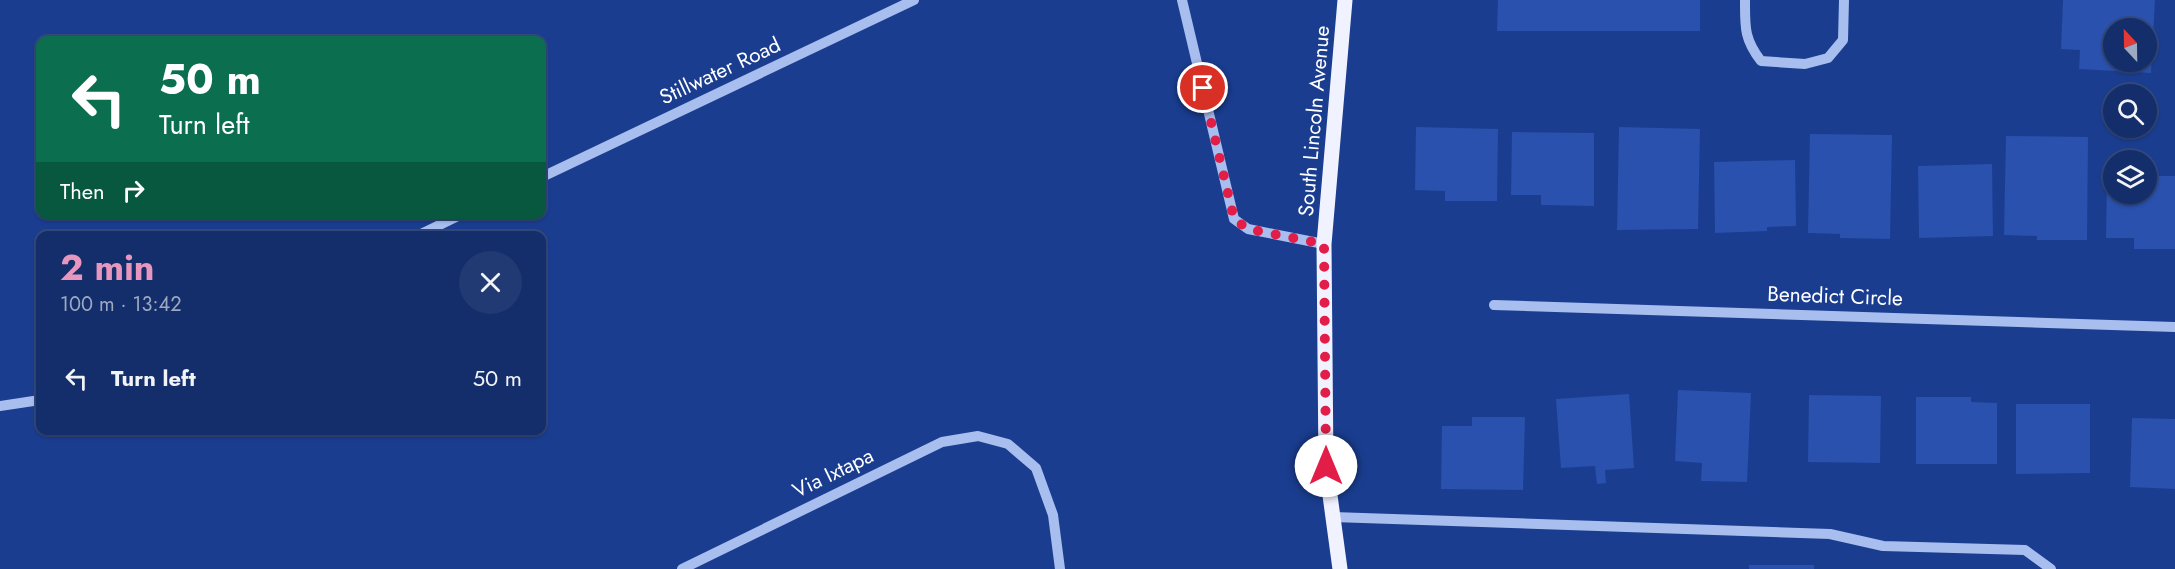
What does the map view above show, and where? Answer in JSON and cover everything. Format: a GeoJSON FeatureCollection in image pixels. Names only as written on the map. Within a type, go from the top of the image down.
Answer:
{"type":"FeatureCollection","features":[{"type":"Feature","properties":{"kind":"main road","name":"South Lincoln Avenue"},"geometry":{"type":"LineString","coordinates":[[1340,569],[1326,466],[1324,244],[1345,0]]}},
{"type":"Feature","properties":{"kind":"street","name":"Stillwater Road"},"geometry":{"type":"LineString","coordinates":[[546,175],[914,0]]}},
{"type":"Feature","properties":{"kind":"street"},"geometry":{"type":"LineString","coordinates":[[1182,0],[1234,219],[1248,229],[1324,244]]}},
{"type":"Feature","properties":{"kind":"street"},"geometry":{"type":"LineString","coordinates":[[1745,0],[1745,31],[1750,47],[1761,61],[1805,64],[1828,58],[1843,40],[1844,0]]}},
{"type":"Feature","properties":{"kind":"street"},"geometry":{"type":"LineString","coordinates":[[427,231],[452,219]]}},
{"type":"Feature","properties":{"kind":"street","name":"Benedict Circle"},"geometry":{"type":"LineString","coordinates":[[1494,305],[2175,327]]}},
{"type":"Feature","properties":{"kind":"street"},"geometry":{"type":"LineString","coordinates":[[0,406],[36,401]]}},
{"type":"Feature","properties":{"kind":"street","name":"Via Ixtapa"},"geometry":{"type":"LineString","coordinates":[[682,569],[942,442],[978,436],[1008,444],[1036,468],[1053,515],[1060,569]]}},
{"type":"Feature","properties":{"kind":"street"},"geometry":{"type":"LineString","coordinates":[[1333,517],[1830,534],[1883,546],[2025,550],[2051,569]]}},
{"type":"Feature","properties":{"kind":"building"},"geometry":{"type":"Polygon","coordinates":[[[1498,0],[1700,0],[1700,31],[1497,31],[1498,0]]]}},
{"type":"Feature","properties":{"kind":"building"},"geometry":{"type":"Polygon","coordinates":[[[2063,0],[2155,0],[2154,18],[2103,18],[2103,70],[2079,69],[2080,50],[2061,49],[2063,0]]]}},
{"type":"Feature","properties":{"kind":"building"},"geometry":{"type":"Polygon","coordinates":[[[1416,127],[1498,129],[1497,201],[1445,201],[1445,191],[1415,190],[1416,127]]]}},
{"type":"Feature","properties":{"kind":"building"},"geometry":{"type":"Polygon","coordinates":[[[1619,127],[1700,129],[1698,229],[1617,230],[1619,127]]]}},
{"type":"Feature","properties":{"kind":"building"},"geometry":{"type":"Polygon","coordinates":[[[1512,132],[1594,133],[1594,206],[1541,205],[1541,195],[1511,195],[1512,132]]]}},
{"type":"Feature","properties":{"kind":"building"},"geometry":{"type":"Polygon","coordinates":[[[1810,134],[1892,135],[1890,239],[1840,238],[1840,234],[1808,233],[1810,134]]]}},
{"type":"Feature","properties":{"kind":"building"},"geometry":{"type":"Polygon","coordinates":[[[2006,136],[2088,137],[2087,240],[2037,240],[2037,236],[2004,235],[2006,136]]]}},
{"type":"Feature","properties":{"kind":"building"},"geometry":{"type":"Polygon","coordinates":[[[1795,160],[1796,226],[1767,227],[1767,231],[1715,233],[1714,162],[1795,160]]]}},
{"type":"Feature","properties":{"kind":"building"},"geometry":{"type":"Polygon","coordinates":[[[1992,164],[1993,236],[1919,238],[1918,166],[1992,164]]]}},
{"type":"Feature","properties":{"kind":"building"},"geometry":{"type":"Polygon","coordinates":[[[2157,176],[2175,176],[2175,249],[2134,249],[2134,238],[2106,238],[2107,204],[2157,204],[2157,176]]]}},
{"type":"Feature","properties":{"kind":"building"},"geometry":{"type":"Polygon","coordinates":[[[1678,390],[1751,393],[1747,482],[1701,481],[1702,463],[1675,461],[1678,390]]]}},
{"type":"Feature","properties":{"kind":"building"},"geometry":{"type":"Polygon","coordinates":[[[1629,394],[1634,468],[1605,470],[1606,483],[1597,484],[1595,466],[1561,468],[1556,399],[1629,394]]]}},
{"type":"Feature","properties":{"kind":"building"},"geometry":{"type":"Polygon","coordinates":[[[1809,395],[1881,396],[1880,463],[1808,462],[1809,395]]]}},
{"type":"Feature","properties":{"kind":"building"},"geometry":{"type":"Polygon","coordinates":[[[1916,397],[1971,397],[1971,402],[1997,403],[1997,464],[1916,464],[1916,397]]]}},
{"type":"Feature","properties":{"kind":"building"},"geometry":{"type":"Polygon","coordinates":[[[2016,404],[2090,404],[2090,473],[2016,474],[2016,404]]]}},
{"type":"Feature","properties":{"kind":"building"},"geometry":{"type":"Polygon","coordinates":[[[1472,417],[1525,417],[1523,490],[1441,489],[1442,426],[1472,426],[1472,417]]]}},
{"type":"Feature","properties":{"kind":"building"},"geometry":{"type":"Polygon","coordinates":[[[2132,418],[2175,419],[2175,489],[2130,487],[2132,418]]]}},
{"type":"Feature","properties":{"kind":"building"},"geometry":{"type":"Polygon","coordinates":[[[1749,565],[1814,565],[1814,569],[1749,569],[1749,565]]]}},
{"type":"Feature","properties":{"kind":"route"},"geometry":{"type":"LineString","coordinates":[[1203,88],[1234,219],[1248,229],[1324,244],[1326,466]]}}]}
